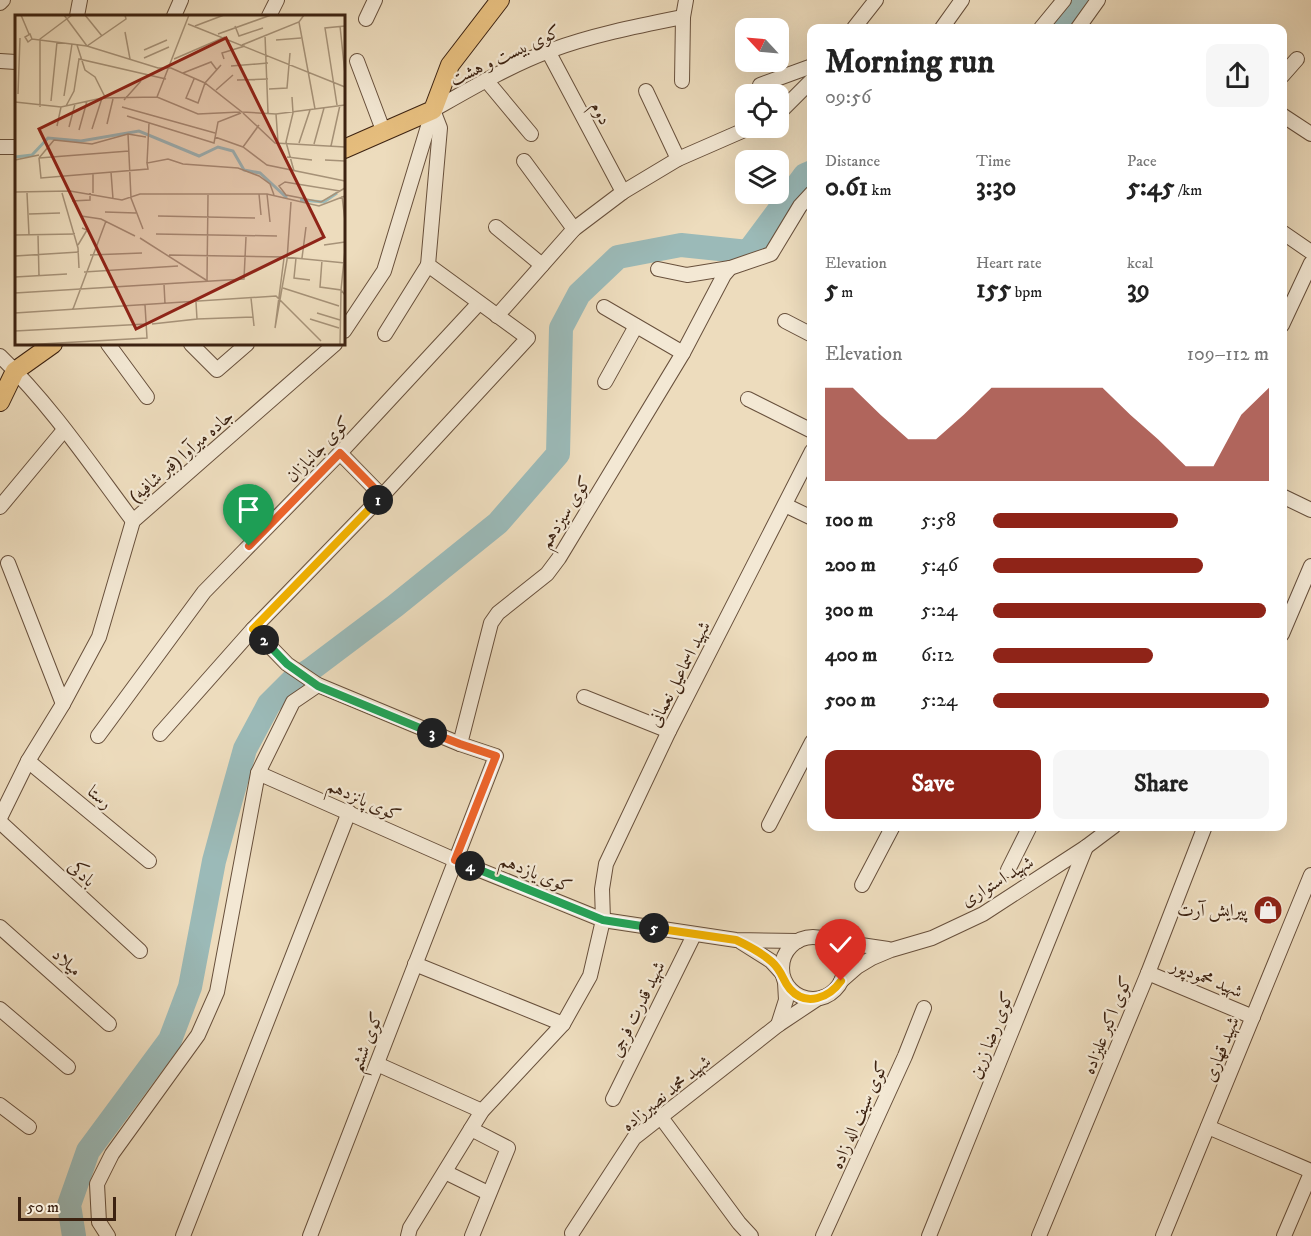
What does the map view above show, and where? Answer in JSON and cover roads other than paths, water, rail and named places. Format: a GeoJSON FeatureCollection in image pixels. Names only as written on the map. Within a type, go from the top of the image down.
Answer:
{"type":"FeatureCollection","features":[{"type":"Feature","properties":{"kind":"main road"},"geometry":{"type":"LineString","coordinates":[[345,149],[433,110],[450,65],[500,0]]}},
{"type":"Feature","properties":{"kind":"main road"},"geometry":{"type":"LineString","coordinates":[[0,402],[15,371],[52,345]]}},
{"type":"Feature","properties":{"kind":"street"},"geometry":{"type":"LineString","coordinates":[[77,15],[80,0]]}},
{"type":"Feature","properties":{"kind":"street"},"geometry":{"type":"LineString","coordinates":[[174,15],[181,0]]}},
{"type":"Feature","properties":{"kind":"street"},"geometry":{"type":"LineString","coordinates":[[270,15],[277,0]]}},
{"type":"Feature","properties":{"kind":"street"},"geometry":{"type":"LineString","coordinates":[[366,20],[375,0]]}},
{"type":"Feature","properties":{"kind":"street"},"geometry":{"type":"LineString","coordinates":[[682,81],[683,17],[686,0]]}},
{"type":"Feature","properties":{"kind":"street"},"geometry":{"type":"LineString","coordinates":[[857,24],[876,0]]}},
{"type":"Feature","properties":{"kind":"street"},"geometry":{"type":"LineString","coordinates":[[945,24],[962,0]]}},
{"type":"Feature","properties":{"kind":"street"},"geometry":{"type":"LineString","coordinates":[[1044,24],[1064,0]]}},
{"type":"Feature","properties":{"kind":"street"},"geometry":{"type":"LineString","coordinates":[[1081,24],[1098,0]]}},
{"type":"Feature","properties":{"kind":"street","name":"کوی بیست و هشت"},"geometry":{"type":"LineString","coordinates":[[433,110],[548,51],[609,33],[683,17]]}},
{"type":"Feature","properties":{"kind":"street","name":"دوم"},"geometry":{"type":"LineString","coordinates":[[548,51],[622,192]]}},
{"type":"Feature","properties":{"kind":"street"},"geometry":{"type":"LineString","coordinates":[[1287,70],[1297,59]]}},
{"type":"Feature","properties":{"kind":"street"},"geometry":{"type":"LineString","coordinates":[[0,61],[15,62]]}},
{"type":"Feature","properties":{"kind":"street"},"geometry":{"type":"LineString","coordinates":[[357,61],[383,130]]}},
{"type":"Feature","properties":{"kind":"street"},"geometry":{"type":"LineString","coordinates":[[763,84],[807,68]]}},
{"type":"Feature","properties":{"kind":"street"},"geometry":{"type":"LineString","coordinates":[[486,81],[531,134]]}},
{"type":"Feature","properties":{"kind":"street"},"geometry":{"type":"LineString","coordinates":[[789,103],[807,85]]}},
{"type":"Feature","properties":{"kind":"street"},"geometry":{"type":"LineString","coordinates":[[646,91],[678,159]]}},
{"type":"Feature","properties":{"kind":"street"},"geometry":{"type":"LineString","coordinates":[[385,334],[428,265],[440,128],[433,110]]}},
{"type":"Feature","properties":{"kind":"street"},"geometry":{"type":"LineString","coordinates":[[345,330],[384,271],[433,110]]}},
{"type":"Feature","properties":{"kind":"street"},"geometry":{"type":"LineString","coordinates":[[1287,118],[1311,134]]}},
{"type":"Feature","properties":{"kind":"street"},"geometry":{"type":"LineString","coordinates":[[497,316],[574,228],[622,192],[678,159],[735,134]]}},
{"type":"Feature","properties":{"kind":"street"},"geometry":{"type":"LineString","coordinates":[[524,161],[574,228]]}},
{"type":"Feature","properties":{"kind":"street"},"geometry":{"type":"LineString","coordinates":[[658,269],[687,275],[730,268],[771,254],[807,198]]}},
{"type":"Feature","properties":{"kind":"street"},"geometry":{"type":"LineString","coordinates":[[496,227],[542,265]]}},
{"type":"Feature","properties":{"kind":"street"},"geometry":{"type":"LineString","coordinates":[[1287,235],[1311,252]]}},
{"type":"Feature","properties":{"kind":"street"},"geometry":{"type":"LineString","coordinates":[[1287,314],[1311,263]]}},
{"type":"Feature","properties":{"kind":"street"},"geometry":{"type":"LineString","coordinates":[[160,734],[253,629],[382,496],[528,338],[428,265]]}},
{"type":"Feature","properties":{"kind":"street","name":"کوی سیزدهم"},"geometry":{"type":"LineString","coordinates":[[460,744],[491,622],[498,613],[547,574],[559,558],[683,353],[719,283],[730,268]]}},
{"type":"Feature","properties":{"kind":"street","name":"کوی جانبازان"},"geometry":{"type":"LineString","coordinates":[[98,736],[204,592],[340,453],[479,303]]}},
{"type":"Feature","properties":{"kind":"street"},"geometry":{"type":"LineString","coordinates":[[604,307],[683,353]]}},
{"type":"Feature","properties":{"kind":"street"},"geometry":{"type":"LineString","coordinates":[[785,321],[807,332]]}},
{"type":"Feature","properties":{"kind":"street"},"geometry":{"type":"LineString","coordinates":[[605,382],[636,326]]}},
{"type":"Feature","properties":{"kind":"street"},"geometry":{"type":"LineString","coordinates":[[109,345],[147,397]]}},
{"type":"Feature","properties":{"kind":"street"},"geometry":{"type":"LineString","coordinates":[[192,345],[217,370],[246,345]]}},
{"type":"Feature","properties":{"kind":"street","name":"جاده میرآوا (قبر شافیه)"},"geometry":{"type":"LineString","coordinates":[[0,820],[5,800],[63,704],[99,637],[134,521],[334,345]]}},
{"type":"Feature","properties":{"kind":"street"},"geometry":{"type":"LineString","coordinates":[[0,356],[64,430],[134,521]]}},
{"type":"Feature","properties":{"kind":"street"},"geometry":{"type":"LineString","coordinates":[[748,399],[807,428]]}},
{"type":"Feature","properties":{"kind":"street"},"geometry":{"type":"LineString","coordinates":[[0,507],[64,430]]}},
{"type":"Feature","properties":{"kind":"street"},"geometry":{"type":"LineString","coordinates":[[340,453],[382,496]]}},
{"type":"Feature","properties":{"kind":"street","name":"شهید اسماعیل نعمانی"},"geometry":{"type":"LineString","coordinates":[[408,1236],[410,1228],[482,1111],[563,1024],[590,976],[603,920],[602,889],[606,864],[669,731],[807,461]]}},
{"type":"Feature","properties":{"kind":"street"},"geometry":{"type":"LineString","coordinates":[[1287,498],[1311,510]]}},
{"type":"Feature","properties":{"kind":"street"},"geometry":{"type":"LineString","coordinates":[[785,505],[807,516]]}},
{"type":"Feature","properties":{"kind":"street"},"geometry":{"type":"LineString","coordinates":[[9,563],[63,704]]}},
{"type":"Feature","properties":{"kind":"street"},"geometry":{"type":"LineString","coordinates":[[1287,622],[1311,566]]}},
{"type":"Feature","properties":{"kind":"street"},"geometry":{"type":"LineString","coordinates":[[253,629],[287,664],[318,686],[460,744],[496,756],[455,860]]}},
{"type":"Feature","properties":{"kind":"street"},"geometry":{"type":"LineString","coordinates":[[108,1236],[99,1221],[97,1184],[112,1154],[198,1035],[217,992],[258,773],[293,702],[318,686]]}},
{"type":"Feature","properties":{"kind":"street"},"geometry":{"type":"LineString","coordinates":[[584,697],[669,731]]}},
{"type":"Feature","properties":{"kind":"street"},"geometry":{"type":"LineString","coordinates":[[769,825],[807,752]]}},
{"type":"Feature","properties":{"kind":"street","name":"رستا"},"geometry":{"type":"LineString","coordinates":[[28,761],[149,861]]}},
{"type":"Feature","properties":{"kind":"street","name":"کوی پانزدهم"},"geometry":{"type":"LineString","coordinates":[[258,773],[455,860]]}},
{"type":"Feature","properties":{"kind":"street"},"geometry":{"type":"LineString","coordinates":[[183,1236],[350,812]]}},
{"type":"Feature","properties":{"kind":"street","name":"بادکی"},"geometry":{"type":"LineString","coordinates":[[0,820],[140,951]]}},
{"type":"Feature","properties":{"kind":"street"},"geometry":{"type":"LineString","coordinates":[[862,885],[889,831]]}},
{"type":"Feature","properties":{"kind":"street"},"geometry":{"type":"LineString","coordinates":[[1008,870],[1028,831]]}},
{"type":"Feature","properties":{"kind":"street","name":"شهید استواری"},"geometry":{"type":"LineString","coordinates":[[841,981],[857,967],[891,950],[932,938],[982,914],[1107,831]]}},
{"type":"Feature","properties":{"kind":"street","name":"کوی اکبر علیزاده"},"geometry":{"type":"LineString","coordinates":[[1039,1236],[1148,973],[1203,831]]}},
{"type":"Feature","properties":{"kind":"street","name":"کوی رضا زرین"},"geometry":{"type":"LineString","coordinates":[[929,1236],[1086,847]]}},
{"type":"Feature","properties":{"kind":"street","name":"کوی یازدهم"},"geometry":{"type":"LineString","coordinates":[[455,860],[603,920],[736,940],[798,941]]}},
{"type":"Feature","properties":{"kind":"street","name":"کوی ششم"},"geometry":{"type":"LineString","coordinates":[[310,1236],[455,860]]}},
{"type":"Feature","properties":{"kind":"street","name":"شهید قهاری"},"geometry":{"type":"LineString","coordinates":[[1163,1236],[1311,875]]}},
{"type":"Feature","properties":{"kind":"street","name":"میلاد"},"geometry":{"type":"LineString","coordinates":[[0,927],[109,1024]]}},
{"type":"Feature","properties":{"kind":"street","name":"شهید قدرت فرجی"},"geometry":{"type":"LineString","coordinates":[[613,1099],[694,935]]}},
{"type":"Feature","properties":{"kind":"street"},"geometry":{"type":"LineString","coordinates":[[736,940],[757,951],[784,977],[798,995],[817,999],[835,990],[841,981],[843,961],[834,945],[826,940],[817,938],[798,941],[785,954],[782,963],[784,977],[786,1000],[778,1025]]}},
{"type":"Feature","properties":{"kind":"street","name":"شهید استواری"},"geometry":{"type":"LineString","coordinates":[[826,940],[891,950]]}},
{"type":"Feature","properties":{"kind":"street"},"geometry":{"type":"LineString","coordinates":[[415,964],[563,1024]]}},
{"type":"Feature","properties":{"kind":"street","name":"شهید محمودپور"},"geometry":{"type":"LineString","coordinates":[[1148,973],[1253,1017]]}},
{"type":"Feature","properties":{"kind":"street","name":"شهید محمد نصیرزاده"},"geometry":{"type":"LineString","coordinates":[[572,1233],[634,1138],[778,1025],[817,999]]}},
{"type":"Feature","properties":{"kind":"street","name":"کوی سیف اله زاده"},"geometry":{"type":"LineString","coordinates":[[824,1236],[905,1056],[924,1008]]}},
{"type":"Feature","properties":{"kind":"street"},"geometry":{"type":"LineString","coordinates":[[0,1010],[68,1066]]}},
{"type":"Feature","properties":{"kind":"street"},"geometry":{"type":"LineString","coordinates":[[377,1064],[482,1111]]}},
{"type":"Feature","properties":{"kind":"street"},"geometry":{"type":"LineString","coordinates":[[0,1105],[29,1127]]}},
{"type":"Feature","properties":{"kind":"street"},"geometry":{"type":"LineString","coordinates":[[660,1116],[751,1236]]}},
{"type":"Feature","properties":{"kind":"street"},"geometry":{"type":"LineString","coordinates":[[1208,1127],[1311,1172],[1284,1236]]}},
{"type":"Feature","properties":{"kind":"street"},"geometry":{"type":"LineString","coordinates":[[471,1129],[508,1148],[472,1236]]}},
{"type":"Feature","properties":{"kind":"street"},"geometry":{"type":"LineString","coordinates":[[445,1172],[488,1193]]}},
{"type":"Feature","properties":{"kind":"waterway"},"geometry":{"type":"LineString","coordinates":[[1059,24],[1076,0]]}},
{"type":"Feature","properties":{"kind":"waterway"},"geometry":{"type":"LineString","coordinates":[[74,1236],[69,1205],[88,1151],[170,1040],[190,987],[214,861],[229,806],[245,749],[269,704],[292,681],[395,606],[498,523],[558,454],[561,328],[579,294],[618,257],[681,245],[748,252],[807,174]]}},
{"type":"Feature","properties":{"kind":"place","name":"پیرایش آرت"},"geometry":{"type":"Point","coordinates":[1268,910]}}]}
